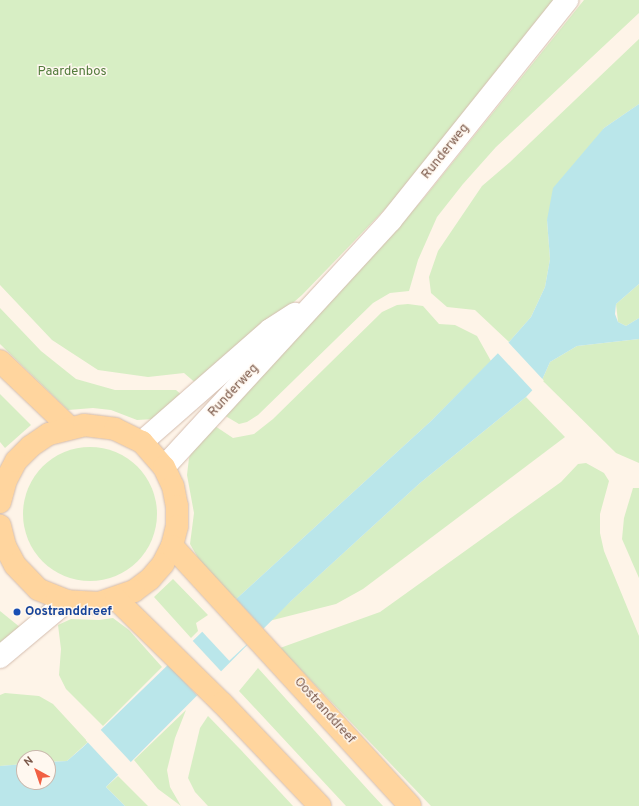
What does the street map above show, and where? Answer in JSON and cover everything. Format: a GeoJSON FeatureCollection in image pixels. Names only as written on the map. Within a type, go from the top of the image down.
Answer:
{"type":"FeatureCollection","features":[{"type":"Feature","properties":{"kind":"main road"},"geometry":{"type":"LineString","coordinates":[[0,361],[69,427]]}},
{"type":"Feature","properties":{"kind":"main road"},"geometry":{"type":"LineString","coordinates":[[0,502],[3,476],[31,446],[49,434],[69,427],[100,426],[122,432],[142,442],[164,467],[173,486],[178,506],[177,526],[172,546],[163,564],[150,579],[134,591],[116,599],[94,603],[67,601],[47,594],[29,581],[2,550],[0,526]]}},
{"type":"Feature","properties":{"kind":"main road","name":"Oostranddreef"},"geometry":{"type":"LineString","coordinates":[[172,546],[410,806]]}},
{"type":"Feature","properties":{"kind":"main road"},"geometry":{"type":"LineString","coordinates":[[116,599],[222,703],[320,806]]}},
{"type":"Feature","properties":{"kind":"street","name":"Runderweg"},"geometry":{"type":"LineString","coordinates":[[164,467],[391,220],[567,0]]}},
{"type":"Feature","properties":{"kind":"street","name":"Runderweg"},"geometry":{"type":"LineString","coordinates":[[142,442],[270,330],[319,298]]}},
{"type":"Feature","properties":{"kind":"street"},"geometry":{"type":"LineString","coordinates":[[0,657],[67,601]]}},
{"type":"Feature","properties":{"kind":"green space","name":"Paardenbos"},"geometry":{"type":"Polygon","coordinates":[[[0,0],[554,0],[389,205],[302,295],[198,385],[184,373],[148,377],[98,370],[52,340],[0,285],[0,0]]]}},
{"type":"Feature","properties":{"kind":"green space"},"geometry":{"type":"Polygon","coordinates":[[[584,0],[639,0],[639,13],[496,147],[463,184],[437,217],[418,260],[409,291],[390,293],[373,303],[258,415],[247,422],[239,424],[222,414],[424,198],[584,0]]]}},
{"type":"Feature","properties":{"kind":"green space"},"geometry":{"type":"Polygon","coordinates":[[[639,39],[639,104],[604,128],[547,220],[550,259],[545,287],[531,317],[509,342],[475,310],[447,307],[431,293],[429,277],[438,251],[482,186],[510,162],[639,39]]]}},
{"type":"Feature","properties":{"kind":"green space"},"geometry":{"type":"Polygon","coordinates":[[[639,284],[639,318],[626,326],[618,322],[616,304],[639,284]]]}},
{"type":"Feature","properties":{"kind":"green space"},"geometry":{"type":"Polygon","coordinates":[[[408,304],[423,306],[439,324],[455,325],[477,336],[491,361],[431,421],[234,601],[201,563],[190,544],[194,513],[187,475],[189,458],[196,443],[212,424],[233,438],[254,434],[273,419],[382,312],[397,305],[408,304]]]}},
{"type":"Feature","properties":{"kind":"green space"},"geometry":{"type":"Polygon","coordinates":[[[0,308],[41,351],[76,379],[115,390],[176,390],[184,397],[154,419],[137,420],[111,410],[93,408],[68,410],[0,344],[0,308]]]}},
{"type":"Feature","properties":{"kind":"green space"},"geometry":{"type":"Polygon","coordinates":[[[639,339],[639,463],[616,453],[542,380],[550,362],[577,346],[639,339]]]}},
{"type":"Feature","properties":{"kind":"green space"},"geometry":{"type":"Polygon","coordinates":[[[0,394],[31,425],[5,448],[0,442],[0,394]]]}},
{"type":"Feature","properties":{"kind":"green space"},"geometry":{"type":"Polygon","coordinates":[[[526,397],[565,437],[363,589],[336,604],[269,621],[420,483],[526,397]]]}},
{"type":"Feature","properties":{"kind":"green space"},"geometry":{"type":"Polygon","coordinates":[[[90,447],[109,450],[121,455],[137,467],[149,483],[154,495],[157,514],[154,533],[149,545],[137,561],[121,573],[109,578],[90,581],[71,578],[59,573],[43,561],[31,545],[26,533],[23,514],[26,495],[31,483],[43,467],[59,455],[71,450],[90,447]]]}},
{"type":"Feature","properties":{"kind":"green space"},"geometry":{"type":"Polygon","coordinates":[[[586,463],[604,473],[609,481],[600,514],[600,533],[604,551],[639,636],[639,806],[431,806],[280,648],[380,612],[561,482],[578,464],[586,463]]]}},
{"type":"Feature","properties":{"kind":"green space"},"geometry":{"type":"Polygon","coordinates":[[[633,488],[639,488],[639,578],[622,539],[624,518],[633,488]]]}},
{"type":"Feature","properties":{"kind":"green space"},"geometry":{"type":"Polygon","coordinates":[[[173,579],[208,615],[196,623],[198,631],[191,638],[154,597],[173,579]]]}},
{"type":"Feature","properties":{"kind":"green space"},"geometry":{"type":"Polygon","coordinates":[[[0,611],[21,628],[0,645],[0,611]]]}},
{"type":"Feature","properties":{"kind":"green space"},"geometry":{"type":"Polygon","coordinates":[[[113,618],[129,630],[162,667],[103,726],[66,689],[59,675],[61,649],[58,625],[71,619],[99,620],[113,618]]]}},
{"type":"Feature","properties":{"kind":"green space"},"geometry":{"type":"Polygon","coordinates":[[[258,668],[383,806],[346,806],[239,691],[258,668]]]}},
{"type":"Feature","properties":{"kind":"green space"},"geometry":{"type":"Polygon","coordinates":[[[5,693],[39,696],[53,704],[88,742],[67,761],[56,762],[56,750],[16,750],[16,765],[0,766],[0,695],[5,693]]]}},
{"type":"Feature","properties":{"kind":"green space"},"geometry":{"type":"Polygon","coordinates":[[[186,710],[175,738],[167,770],[170,787],[181,806],[158,789],[134,760],[186,710]]]}},
{"type":"Feature","properties":{"kind":"green space"},"geometry":{"type":"Polygon","coordinates":[[[208,716],[293,806],[208,806],[195,792],[188,778],[200,728],[208,716]]]}},
{"type":"Feature","properties":{"kind":"green space"},"geometry":{"type":"Polygon","coordinates":[[[118,776],[148,806],[125,806],[106,787],[118,776]]]}},
{"type":"Feature","properties":{"kind":"water"},"geometry":{"type":"Polygon","coordinates":[[[639,104],[639,284],[616,304],[615,314],[618,322],[626,326],[639,318],[639,339],[577,346],[550,362],[542,380],[526,397],[420,483],[291,601],[106,787],[125,806],[0,806],[0,766],[16,765],[16,790],[56,790],[56,762],[67,761],[82,748],[234,601],[431,421],[509,342],[531,317],[545,287],[550,259],[547,220],[553,188],[604,128],[639,104]]]}},
{"type":"Feature","properties":{"kind":"pier"},"geometry":{"type":"Polygon","coordinates":[[[507,341],[544,380],[533,391],[496,351],[507,341]]]}},
{"type":"Feature","properties":{"kind":"pier"},"geometry":{"type":"Polygon","coordinates":[[[235,598],[264,629],[229,661],[201,630],[235,598]]]}},
{"type":"Feature","properties":{"kind":"pier"},"geometry":{"type":"Polygon","coordinates":[[[191,639],[222,672],[197,695],[166,662],[191,639]]]}},
{"type":"Feature","properties":{"kind":"pier"},"geometry":{"type":"Polygon","coordinates":[[[99,728],[132,764],[119,776],[86,740],[99,728]]]}},
{"type":"Feature","properties":{"kind":"place","name":"Oostranddreef"},"geometry":{"type":"Point","coordinates":[17,612]}}]}
